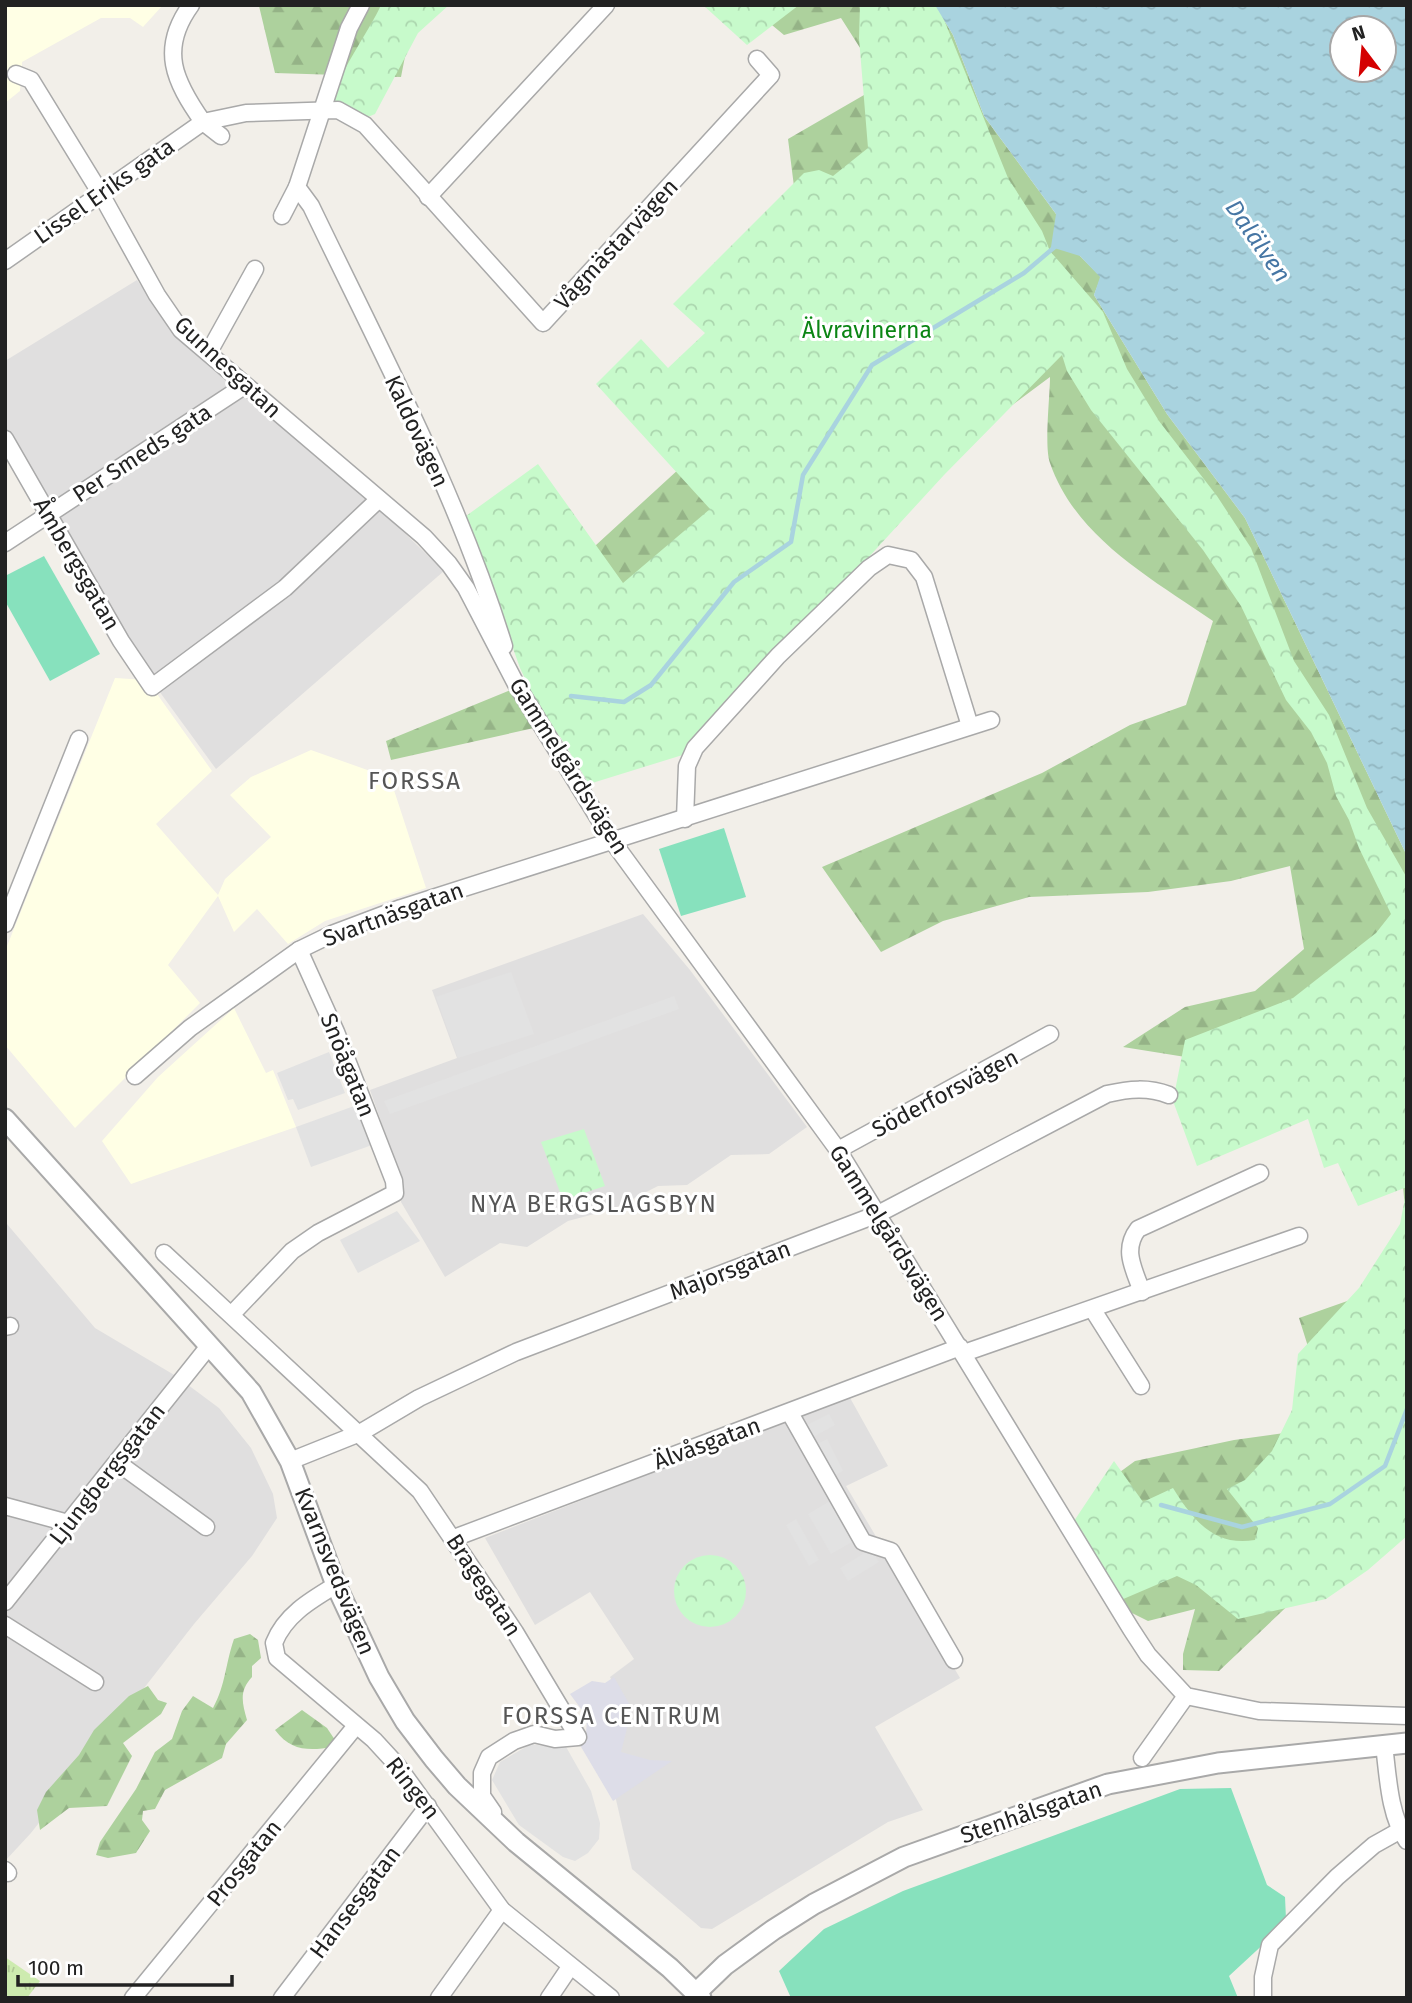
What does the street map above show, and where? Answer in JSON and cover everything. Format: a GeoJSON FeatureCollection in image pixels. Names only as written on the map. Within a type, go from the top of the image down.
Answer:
{"type":"FeatureCollection","features":[{"type":"Feature","properties":{"kind":"street"},"geometry":{"type":"LineString","coordinates":[[191,5],[178,23],[171,50],[177,77],[203,122],[221,136]]}},
{"type":"Feature","properties":{"kind":"street"},"geometry":{"type":"LineString","coordinates":[[282,216],[297,187],[349,27],[361,5]]}},
{"type":"Feature","properties":{"kind":"street"},"geometry":{"type":"LineString","coordinates":[[428,197],[606,5]]}},
{"type":"Feature","properties":{"kind":"street","name":"Vågmästarvägen"},"geometry":{"type":"LineString","coordinates":[[203,122],[246,113],[338,110],[365,124],[543,323],[771,75],[757,59]]}},
{"type":"Feature","properties":{"kind":"street","name":"Gunnesgatan"},"geometry":{"type":"LineString","coordinates":[[16,74],[31,80],[101,194],[157,295],[181,330],[424,537],[466,588]]}},
{"type":"Feature","properties":{"kind":"street","name":"Lissel Eriks gata"},"geometry":{"type":"LineString","coordinates":[[5,261],[203,122]]}},
{"type":"Feature","properties":{"kind":"street","name":"Kaldovägen"},"geometry":{"type":"LineString","coordinates":[[297,187],[311,206],[458,518],[486,585],[516,684]]}},
{"type":"Feature","properties":{"kind":"street"},"geometry":{"type":"LineString","coordinates":[[209,352],[255,269]]}},
{"type":"Feature","properties":{"kind":"street","name":"Per Smeds gata"},"geometry":{"type":"LineString","coordinates":[[5,543],[244,386]]}},
{"type":"Feature","properties":{"kind":"street","name":"Åmbergsgatan"},"geometry":{"type":"LineString","coordinates":[[5,439],[121,642],[152,687],[285,589],[379,499]]}},
{"type":"Feature","properties":{"kind":"street"},"geometry":{"type":"LineString","coordinates":[[685,819],[687,766],[695,748],[778,656],[869,568],[888,555],[911,560],[924,577],[970,726]]}},
{"type":"Feature","properties":{"kind":"street","name":"Gammelgårdsvägen"},"geometry":{"type":"LineString","coordinates":[[466,588],[516,684],[613,842],[838,1150],[1131,1629],[1154,1662],[1186,1696]]}},
{"type":"Feature","properties":{"kind":"street","name":"Svartnäsgatan"},"geometry":{"type":"LineString","coordinates":[[135,1076],[190,1028],[299,950],[331,934],[401,908],[990,720]]}},
{"type":"Feature","properties":{"kind":"street"},"geometry":{"type":"LineString","coordinates":[[5,924],[79,739]]}},
{"type":"Feature","properties":{"kind":"street","name":"Snöågatan"},"geometry":{"type":"LineString","coordinates":[[232,1314],[292,1251],[318,1233],[395,1193],[394,1181],[336,1032],[299,950]]}},
{"type":"Feature","properties":{"kind":"street","name":"Söderforsvägen"},"geometry":{"type":"LineString","coordinates":[[838,1150],[1050,1034]]}},
{"type":"Feature","properties":{"kind":"street","name":"Majorsgatan"},"geometry":{"type":"LineString","coordinates":[[290,1461],[360,1433],[419,1398],[516,1352],[878,1214],[1107,1094],[1131,1089],[1154,1090],[1170,1095]]}},
{"type":"Feature","properties":{"kind":"street","name":"Kvarnsvedsvägen"},"geometry":{"type":"LineString","coordinates":[[5,1119],[251,1392],[290,1461],[336,1585],[379,1677],[405,1721],[457,1786],[516,1842],[703,1996]]}},
{"type":"Feature","properties":{"kind":"street"},"geometry":{"type":"LineString","coordinates":[[1142,1292],[1128,1253],[1129,1240],[1138,1229],[1260,1174]]}},
{"type":"Feature","properties":{"kind":"street","name":"Älvåsgatan"},"geometry":{"type":"LineString","coordinates":[[454,1538],[962,1350],[1093,1310],[1299,1236]]}},
{"type":"Feature","properties":{"kind":"street","name":"Bragegatan"},"geometry":{"type":"LineString","coordinates":[[164,1253],[420,1491],[454,1538],[578,1737],[555,1739],[534,1734],[514,1741],[489,1757],[482,1773],[482,1796],[516,1842]]}},
{"type":"Feature","properties":{"kind":"street"},"geometry":{"type":"LineString","coordinates":[[1093,1310],[1141,1385]]}},
{"type":"Feature","properties":{"kind":"street","name":"Ljungbergsgatan"},"geometry":{"type":"LineString","coordinates":[[5,1602],[209,1346]]}},
{"type":"Feature","properties":{"kind":"street"},"geometry":{"type":"LineString","coordinates":[[790,1413],[863,1542],[891,1552],[954,1660]]}},
{"type":"Feature","properties":{"kind":"street"},"geometry":{"type":"LineString","coordinates":[[118,1463],[206,1527]]}},
{"type":"Feature","properties":{"kind":"street"},"geometry":{"type":"LineString","coordinates":[[5,1506],[68,1523]]}},
{"type":"Feature","properties":{"kind":"street","name":"Ringen"},"geometry":{"type":"LineString","coordinates":[[336,1585],[304,1605],[286,1622],[274,1643],[274,1651],[283,1665],[374,1740],[397,1765],[502,1910],[611,1998]]}},
{"type":"Feature","properties":{"kind":"street"},"geometry":{"type":"LineString","coordinates":[[5,1625],[95,1682]]}},
{"type":"Feature","properties":{"kind":"street"},"geometry":{"type":"LineString","coordinates":[[1142,1758],[1186,1696],[1259,1711],[1407,1716]]}},
{"type":"Feature","properties":{"kind":"street","name":"Prosgatan"},"geometry":{"type":"LineString","coordinates":[[133,1998],[355,1727]]}},
{"type":"Feature","properties":{"kind":"street","name":"Stenhålsgatan"},"geometry":{"type":"LineString","coordinates":[[703,1996],[725,1965],[774,1930],[814,1904],[904,1857],[1108,1784],[1218,1763],[1407,1743]]}},
{"type":"Feature","properties":{"kind":"street"},"geometry":{"type":"LineString","coordinates":[[1263,1998],[1263,1977],[1270,1945],[1337,1877],[1374,1845],[1403,1836],[1389,1789],[1384,1745]]}},
{"type":"Feature","properties":{"kind":"street","name":"Hansesgatan"},"geometry":{"type":"LineString","coordinates":[[282,1998],[428,1806]]}},
{"type":"Feature","properties":{"kind":"street"},"geometry":{"type":"LineString","coordinates":[[439,1998],[502,1910]]}},
{"type":"Feature","properties":{"kind":"street"},"geometry":{"type":"LineString","coordinates":[[549,1998],[570,1967]]}},
{"type":"Feature","properties":{"kind":"shaded area"},"geometry":{"type":"Polygon","coordinates":[[[5,5],[163,5],[143,27],[130,18],[101,18],[22,62],[20,91],[5,103],[5,5]]]}},
{"type":"Feature","properties":{"kind":"shaded area"},"geometry":{"type":"Polygon","coordinates":[[[137,280],[178,336],[363,493],[444,571],[216,769],[143,669],[5,433],[5,361],[137,280]]]}},
{"type":"Feature","properties":{"kind":"shaded area"},"geometry":{"type":"Polygon","coordinates":[[[115,678],[147,680],[212,771],[156,824],[218,895],[225,879],[271,837],[230,795],[251,777],[311,750],[390,778],[426,888],[325,921],[288,944],[257,909],[234,932],[218,896],[168,965],[200,1003],[75,1128],[5,1045],[5,951],[115,678]]]}},
{"type":"Feature","properties":{"kind":"shaded area"},"geometry":{"type":"Polygon","coordinates":[[[643,914],[690,970],[807,1127],[769,1154],[731,1155],[687,1185],[658,1186],[613,1209],[568,1221],[527,1247],[500,1243],[445,1277],[401,1202],[402,1181],[370,1090],[457,1058],[432,990],[643,914]]]}},
{"type":"Feature","properties":{"kind":"shaded area"},"geometry":{"type":"Polygon","coordinates":[[[511,972],[534,1034],[458,1058],[436,997],[511,972]]]}},
{"type":"Feature","properties":{"kind":"shaded area"},"geometry":{"type":"Polygon","coordinates":[[[674,996],[679,1009],[390,1114],[384,1101],[674,996]]]}},
{"type":"Feature","properties":{"kind":"shaded area"},"geometry":{"type":"Polygon","coordinates":[[[234,1008],[266,1073],[273,1070],[296,1127],[131,1184],[102,1141],[158,1077],[234,1008]]]}},
{"type":"Feature","properties":{"kind":"shaded area"},"geometry":{"type":"Polygon","coordinates":[[[329,1052],[345,1093],[298,1110],[293,1099],[288,1100],[277,1073],[329,1052]]]}},
{"type":"Feature","properties":{"kind":"shaded area"},"geometry":{"type":"Polygon","coordinates":[[[357,1105],[372,1145],[311,1167],[296,1127],[357,1105]]]}},
{"type":"Feature","properties":{"kind":"shaded area"},"geometry":{"type":"Polygon","coordinates":[[[397,1211],[420,1241],[358,1273],[340,1240],[397,1211]]]}},
{"type":"Feature","properties":{"kind":"shaded area"},"geometry":{"type":"Polygon","coordinates":[[[7,1224],[95,1328],[176,1376],[219,1408],[251,1448],[273,1494],[277,1518],[252,1556],[194,1624],[31,1833],[5,1861],[7,1224]]]}},
{"type":"Feature","properties":{"kind":"shaded area"},"geometry":{"type":"Polygon","coordinates":[[[849,1396],[888,1466],[846,1486],[960,1678],[875,1727],[923,1810],[888,1822],[712,1929],[701,1928],[632,1869],[614,1791],[614,1750],[628,1711],[610,1677],[634,1659],[590,1592],[535,1625],[485,1538],[849,1396]]]}},
{"type":"Feature","properties":{"kind":"shaded area"},"geometry":{"type":"Polygon","coordinates":[[[829,1414],[835,1425],[813,1437],[807,1425],[829,1414]]]}},
{"type":"Feature","properties":{"kind":"shaded area"},"geometry":{"type":"Polygon","coordinates":[[[827,1439],[843,1471],[832,1477],[815,1445],[827,1439]]]}},
{"type":"Feature","properties":{"kind":"shaded area"},"geometry":{"type":"Polygon","coordinates":[[[830,1501],[854,1541],[831,1554],[808,1514],[830,1501]]]}},
{"type":"Feature","properties":{"kind":"shaded area"},"geometry":{"type":"Polygon","coordinates":[[[796,1519],[819,1560],[809,1566],[786,1525],[796,1519]]]}},
{"type":"Feature","properties":{"kind":"shaded area"},"geometry":{"type":"Polygon","coordinates":[[[871,1549],[879,1562],[848,1581],[840,1568],[871,1549]]]}},
{"type":"Feature","properties":{"kind":"shaded area"},"geometry":{"type":"Polygon","coordinates":[[[614,1677],[632,1709],[621,1752],[650,1760],[672,1761],[613,1801],[577,1740],[586,1735],[587,1717],[570,1694],[592,1681],[605,1683],[614,1677]]]}},
{"type":"Feature","properties":{"kind":"shaded area"},"geometry":{"type":"Polygon","coordinates":[[[559,1741],[565,1745],[591,1791],[600,1823],[599,1839],[588,1853],[575,1861],[563,1857],[519,1825],[492,1780],[500,1762],[531,1744],[545,1746],[559,1741]]]}},
{"type":"Feature","properties":{"kind":"green space"},"geometry":{"type":"Polygon","coordinates":[[[381,5],[449,5],[418,33],[375,114],[363,119],[333,102],[339,81],[381,5]]]}},
{"type":"Feature","properties":{"kind":"green space"},"geometry":{"type":"Polygon","coordinates":[[[444,5],[409,36],[401,77],[275,73],[259,6],[444,5]]]}},
{"type":"Feature","properties":{"kind":"green space"},"geometry":{"type":"Polygon","coordinates":[[[703,5],[799,5],[747,45],[703,5]]]}},
{"type":"Feature","properties":{"kind":"green space"},"geometry":{"type":"Polygon","coordinates":[[[748,5],[935,5],[953,35],[984,116],[1056,214],[1080,256],[1101,277],[1094,295],[1167,414],[1245,518],[1407,856],[1407,1231],[1402,1175],[1346,1129],[1198,1059],[1123,1047],[1185,1007],[1255,991],[1304,949],[1290,866],[1231,881],[1148,892],[1029,897],[943,921],[881,952],[822,867],[1042,773],[1130,725],[1186,705],[1213,621],[1118,554],[1097,535],[1062,490],[1048,455],[1050,377],[938,460],[561,722],[391,760],[386,741],[589,658],[571,568],[814,345],[788,139],[883,84],[841,18],[784,35],[748,5]]]}},
{"type":"Feature","properties":{"kind":"green space","name":"Älvravinerna"},"geometry":{"type":"Polygon","coordinates":[[[860,5],[938,5],[1008,178],[1042,231],[1050,251],[1103,312],[1127,369],[1159,421],[1217,496],[1251,548],[1294,661],[1329,715],[1367,808],[1407,878],[1407,1187],[1358,1206],[1338,1163],[1324,1168],[1308,1119],[1197,1166],[1173,1101],[1185,1040],[1293,998],[1376,933],[1391,914],[1336,796],[1327,763],[1311,732],[1286,700],[1241,606],[1203,550],[1091,410],[1067,371],[1062,355],[944,475],[689,753],[589,784],[561,738],[543,717],[520,668],[466,516],[538,464],[623,583],[710,509],[596,384],[641,339],[668,368],[705,333],[673,304],[804,173],[819,170],[833,176],[868,148],[859,38],[860,5]]]}},
{"type":"Feature","properties":{"kind":"green space"},"geometry":{"type":"Polygon","coordinates":[[[44,556],[100,654],[50,681],[5,601],[5,576],[44,556]]]}},
{"type":"Feature","properties":{"kind":"green space"},"geometry":{"type":"Polygon","coordinates":[[[724,828],[746,897],[681,916],[659,849],[724,828]]]}},
{"type":"Feature","properties":{"kind":"green space"},"geometry":{"type":"Polygon","coordinates":[[[584,1129],[605,1186],[563,1200],[541,1142],[584,1129]]]}},
{"type":"Feature","properties":{"kind":"green space"},"geometry":{"type":"Polygon","coordinates":[[[1407,1188],[1407,1536],[1368,1570],[1326,1599],[1238,1619],[1196,1585],[1177,1576],[1121,1600],[1074,1521],[1114,1461],[1143,1502],[1173,1488],[1188,1511],[1206,1529],[1228,1539],[1255,1540],[1258,1528],[1227,1489],[1245,1480],[1272,1451],[1292,1410],[1298,1354],[1359,1288],[1400,1224],[1407,1188]]]}},
{"type":"Feature","properties":{"kind":"green space"},"geometry":{"type":"Polygon","coordinates":[[[1407,1280],[1319,1576],[1219,1671],[1183,1670],[1183,1654],[1195,1609],[1148,1621],[1122,1608],[1080,1536],[1098,1488],[1135,1461],[1234,1440],[1313,1429],[1316,1372],[1299,1318],[1407,1280]]]}},
{"type":"Feature","properties":{"kind":"green space"},"geometry":{"type":"Polygon","coordinates":[[[717,1555],[736,1565],[744,1577],[744,1605],[736,1617],[724,1625],[703,1627],[684,1617],[676,1605],[674,1584],[684,1565],[696,1557],[717,1555]]]}},
{"type":"Feature","properties":{"kind":"green space"},"geometry":{"type":"Polygon","coordinates":[[[250,1634],[258,1640],[261,1658],[252,1666],[252,1677],[243,1692],[247,1720],[226,1744],[222,1758],[165,1790],[155,1809],[143,1811],[142,1820],[150,1831],[136,1853],[108,1858],[96,1855],[100,1842],[136,1789],[155,1752],[172,1739],[182,1711],[193,1696],[213,1708],[234,1639],[250,1634]]]}},
{"type":"Feature","properties":{"kind":"green space"},"geometry":{"type":"Polygon","coordinates":[[[148,1686],[158,1700],[167,1703],[161,1714],[123,1743],[132,1756],[107,1806],[69,1808],[40,1830],[37,1810],[46,1792],[79,1755],[94,1730],[129,1696],[148,1686]]]}},
{"type":"Feature","properties":{"kind":"green space"},"geometry":{"type":"Polygon","coordinates":[[[302,1710],[327,1728],[335,1740],[333,1747],[316,1749],[294,1746],[275,1730],[302,1710]]]}},
{"type":"Feature","properties":{"kind":"green space"},"geometry":{"type":"Polygon","coordinates":[[[1231,1788],[1267,1885],[1285,1897],[1286,1919],[1283,1926],[1229,1976],[1238,1998],[791,1998],[779,1971],[824,1929],[903,1891],[1180,1789],[1231,1788]]]}},
{"type":"Feature","properties":{"kind":"green space"},"geometry":{"type":"Polygon","coordinates":[[[5,1957],[40,1981],[27,1998],[5,1998],[5,1957]]]}},
{"type":"Feature","properties":{"kind":"water","name":"Dalälven"},"geometry":{"type":"Polygon","coordinates":[[[935,5],[1407,5],[1407,856],[1245,518],[1167,414],[1094,295],[1100,277],[1080,256],[1051,247],[1056,214],[984,116],[953,35],[935,5]]]}},
{"type":"Feature","properties":{"kind":"waterway"},"geometry":{"type":"LineString","coordinates":[[571,696],[624,702],[651,685],[734,582],[791,542],[803,475],[872,365],[1024,273],[1057,245]]}},
{"type":"Feature","properties":{"kind":"waterway"},"geometry":{"type":"LineString","coordinates":[[1161,1505],[1242,1527],[1330,1504],[1385,1466],[1407,1409]]}},
{"type":"Feature","properties":{"kind":"district","name":"FORSSA"},"geometry":{"type":"Point","coordinates":[415,781]}},
{"type":"Feature","properties":{"kind":"district","name":"NYA BERGSLAGSBYN"},"geometry":{"type":"Point","coordinates":[594,1204]}},
{"type":"Feature","properties":{"kind":"district","name":"FORSSA CENTRUM"},"geometry":{"type":"Point","coordinates":[612,1716]}}]}
